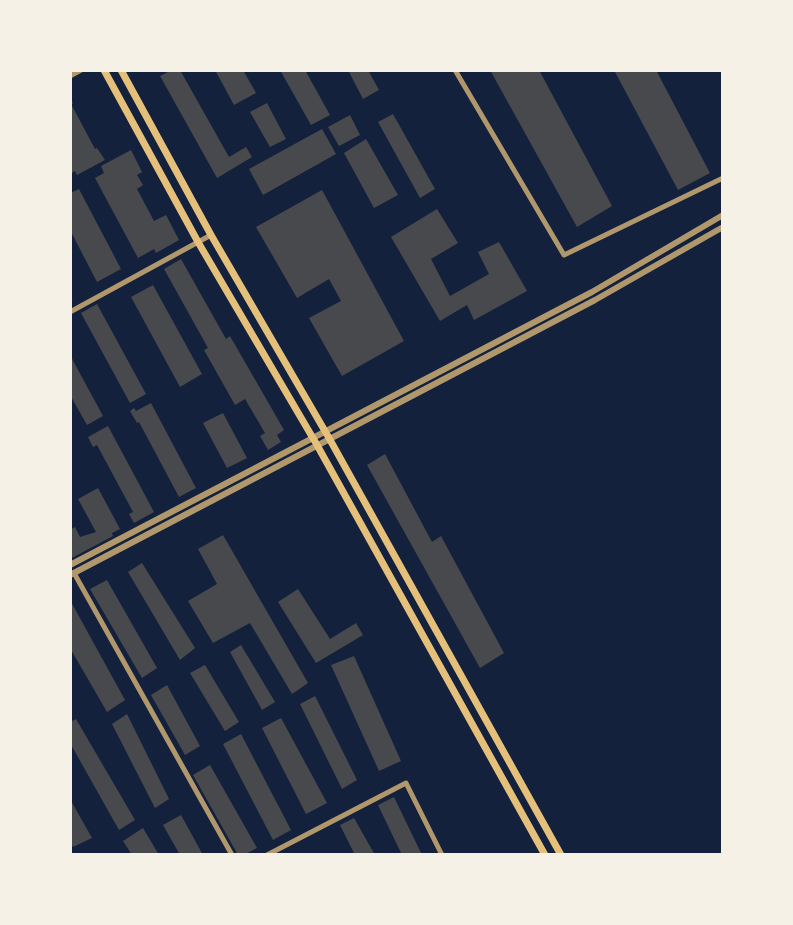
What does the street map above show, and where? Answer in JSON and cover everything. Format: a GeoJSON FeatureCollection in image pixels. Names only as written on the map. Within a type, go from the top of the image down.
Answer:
{"type":"FeatureCollection","features":[{"type":"Feature","properties":{"kind":"main road"},"geometry":{"type":"LineString","coordinates":[[104,70],[198,242],[315,442],[545,855]]}},
{"type":"Feature","properties":{"kind":"main road"},"geometry":{"type":"LineString","coordinates":[[121,70],[211,236],[327,435],[561,855]]}},
{"type":"Feature","properties":{"kind":"street"},"geometry":{"type":"LineString","coordinates":[[70,76],[81,70]]}},
{"type":"Feature","properties":{"kind":"street"},"geometry":{"type":"LineString","coordinates":[[455,70],[564,255],[723,178]]}},
{"type":"Feature","properties":{"kind":"street"},"geometry":{"type":"LineString","coordinates":[[232,855],[72,574],[592,292],[723,215]]}},
{"type":"Feature","properties":{"kind":"street"},"geometry":{"type":"LineString","coordinates":[[327,435],[595,300],[723,227]]}},
{"type":"Feature","properties":{"kind":"street"},"geometry":{"type":"LineString","coordinates":[[70,312],[211,236]]}},
{"type":"Feature","properties":{"kind":"street"},"geometry":{"type":"LineString","coordinates":[[70,565],[315,442]]}},
{"type":"Feature","properties":{"kind":"street"},"geometry":{"type":"LineString","coordinates":[[267,855],[406,783],[442,855]]}},
{"type":"Feature","properties":{"kind":"building"},"geometry":{"type":"Polygon","coordinates":[[[172,70],[180,70],[229,157],[246,147],[252,157],[217,178],[160,76],[172,70]]]}},
{"type":"Feature","properties":{"kind":"building"},"geometry":{"type":"Polygon","coordinates":[[[215,70],[243,70],[256,93],[234,105],[215,70]]]}},
{"type":"Feature","properties":{"kind":"building"},"geometry":{"type":"Polygon","coordinates":[[[280,70],[305,70],[330,115],[311,125],[280,70]]]}},
{"type":"Feature","properties":{"kind":"building"},"geometry":{"type":"Polygon","coordinates":[[[348,70],[368,70],[379,90],[363,99],[348,70]]]}},
{"type":"Feature","properties":{"kind":"building"},"geometry":{"type":"Polygon","coordinates":[[[490,70],[539,70],[612,206],[577,227],[490,70]]]}},
{"type":"Feature","properties":{"kind":"building"},"geometry":{"type":"Polygon","coordinates":[[[614,70],[656,70],[710,173],[678,190],[614,70]]]}},
{"type":"Feature","properties":{"kind":"building"},"geometry":{"type":"Polygon","coordinates":[[[70,97],[73,103],[71,104],[95,149],[97,148],[105,160],[77,175],[75,171],[70,174],[70,97]]]}},
{"type":"Feature","properties":{"kind":"building"},"geometry":{"type":"Polygon","coordinates":[[[267,103],[286,139],[270,147],[250,112],[267,103]]]}},
{"type":"Feature","properties":{"kind":"building"},"geometry":{"type":"Polygon","coordinates":[[[393,114],[435,189],[420,198],[378,122],[393,114]]]}},
{"type":"Feature","properties":{"kind":"building"},"geometry":{"type":"Polygon","coordinates":[[[350,115],[360,135],[339,146],[328,127],[350,115]]]}},
{"type":"Feature","properties":{"kind":"building"},"geometry":{"type":"Polygon","coordinates":[[[322,129],[336,154],[263,195],[249,169],[322,129]]]}},
{"type":"Feature","properties":{"kind":"building"},"geometry":{"type":"Polygon","coordinates":[[[366,139],[398,195],[374,208],[344,153],[366,139]]]}},
{"type":"Feature","properties":{"kind":"building"},"geometry":{"type":"Polygon","coordinates":[[[131,150],[142,172],[137,175],[143,185],[137,189],[154,221],[166,215],[179,240],[156,253],[154,249],[138,258],[95,178],[104,173],[101,166],[131,150]]]}},
{"type":"Feature","properties":{"kind":"building"},"geometry":{"type":"Polygon","coordinates":[[[79,189],[121,269],[97,282],[70,230],[70,193],[79,189]]]}},
{"type":"Feature","properties":{"kind":"building"},"geometry":{"type":"Polygon","coordinates":[[[322,190],[404,341],[342,376],[309,318],[341,301],[329,279],[297,298],[256,227],[322,190]]]}},
{"type":"Feature","properties":{"kind":"building"},"geometry":{"type":"Polygon","coordinates":[[[437,209],[458,243],[431,259],[450,296],[489,274],[478,252],[499,242],[527,291],[474,320],[467,305],[440,321],[391,237],[437,209]]]}},
{"type":"Feature","properties":{"kind":"building"},"geometry":{"type":"Polygon","coordinates":[[[181,259],[226,339],[230,336],[284,430],[277,435],[281,442],[268,450],[260,436],[265,433],[245,399],[235,405],[204,350],[208,348],[164,269],[181,259]]]}},
{"type":"Feature","properties":{"kind":"building"},"geometry":{"type":"Polygon","coordinates":[[[153,285],[202,374],[180,387],[131,297],[153,285]]]}},
{"type":"Feature","properties":{"kind":"building"},"geometry":{"type":"Polygon","coordinates":[[[97,304],[146,394],[130,403],[81,313],[97,304]]]}},
{"type":"Feature","properties":{"kind":"building"},"geometry":{"type":"Polygon","coordinates":[[[70,355],[103,416],[87,425],[70,395],[70,355]]]}},
{"type":"Feature","properties":{"kind":"building"},"geometry":{"type":"Polygon","coordinates":[[[151,403],[196,488],[179,497],[139,422],[137,423],[130,411],[134,408],[136,411],[151,403]]]}},
{"type":"Feature","properties":{"kind":"building"},"geometry":{"type":"Polygon","coordinates":[[[223,413],[247,458],[227,468],[203,423],[223,413]]]}},
{"type":"Feature","properties":{"kind":"building"},"geometry":{"type":"Polygon","coordinates":[[[108,426],[154,512],[134,523],[129,514],[133,512],[97,445],[93,447],[88,437],[108,426]]]}},
{"type":"Feature","properties":{"kind":"building"},"geometry":{"type":"Polygon","coordinates":[[[385,454],[432,542],[441,536],[504,653],[480,668],[367,465],[385,454]]]}},
{"type":"Feature","properties":{"kind":"building"},"geometry":{"type":"Polygon","coordinates":[[[98,488],[120,529],[112,533],[113,536],[70,559],[70,530],[75,527],[80,537],[96,532],[78,499],[98,488]]]}},
{"type":"Feature","properties":{"kind":"building"},"geometry":{"type":"Polygon","coordinates":[[[223,535],[308,683],[292,694],[250,623],[213,643],[188,601],[217,584],[198,549],[223,535]]]}},
{"type":"Feature","properties":{"kind":"building"},"geometry":{"type":"Polygon","coordinates":[[[142,563],[195,648],[180,660],[128,572],[142,563]]]}},
{"type":"Feature","properties":{"kind":"building"},"geometry":{"type":"Polygon","coordinates":[[[107,580],[157,668],[142,678],[90,589],[107,580]]]}},
{"type":"Feature","properties":{"kind":"building"},"geometry":{"type":"Polygon","coordinates":[[[298,589],[330,639],[356,623],[363,635],[316,663],[278,602],[298,589]]]}},
{"type":"Feature","properties":{"kind":"building"},"geometry":{"type":"Polygon","coordinates":[[[70,600],[125,700],[107,712],[70,648],[70,600]]]}},
{"type":"Feature","properties":{"kind":"building"},"geometry":{"type":"Polygon","coordinates":[[[241,645],[275,702],[262,710],[230,652],[241,645]]]}},
{"type":"Feature","properties":{"kind":"building"},"geometry":{"type":"Polygon","coordinates":[[[354,656],[401,761],[379,771],[331,665],[354,656]]]}},
{"type":"Feature","properties":{"kind":"building"},"geometry":{"type":"Polygon","coordinates":[[[205,665],[239,722],[225,731],[190,673],[205,665]]]}},
{"type":"Feature","properties":{"kind":"building"},"geometry":{"type":"Polygon","coordinates":[[[167,685],[200,746],[185,755],[151,695],[167,685]]]}},
{"type":"Feature","properties":{"kind":"building"},"geometry":{"type":"Polygon","coordinates":[[[315,696],[357,780],[342,789],[300,704],[315,696]]]}},
{"type":"Feature","properties":{"kind":"building"},"geometry":{"type":"Polygon","coordinates":[[[127,714],[169,799],[155,808],[112,724],[127,714]]]}},
{"type":"Feature","properties":{"kind":"building"},"geometry":{"type":"Polygon","coordinates":[[[281,718],[327,803],[306,814],[262,728],[281,718]]]}},
{"type":"Feature","properties":{"kind":"building"},"geometry":{"type":"Polygon","coordinates":[[[76,719],[135,820],[119,830],[70,743],[70,722],[76,719]]]}},
{"type":"Feature","properties":{"kind":"building"},"geometry":{"type":"Polygon","coordinates":[[[241,734],[291,830],[273,840],[223,744],[241,734]]]}},
{"type":"Feature","properties":{"kind":"building"},"geometry":{"type":"Polygon","coordinates":[[[210,765],[257,848],[244,855],[238,855],[193,775],[210,765]]]}},
{"type":"Feature","properties":{"kind":"building"},"geometry":{"type":"Polygon","coordinates":[[[394,797],[422,855],[402,855],[378,805],[394,797]]]}},
{"type":"Feature","properties":{"kind":"building"},"geometry":{"type":"Polygon","coordinates":[[[70,799],[92,838],[73,847],[70,842],[70,799]]]}},
{"type":"Feature","properties":{"kind":"building"},"geometry":{"type":"Polygon","coordinates":[[[181,815],[203,855],[180,855],[163,825],[181,815]]]}},
{"type":"Feature","properties":{"kind":"building"},"geometry":{"type":"Polygon","coordinates":[[[354,818],[375,855],[355,855],[340,825],[354,818]]]}},
{"type":"Feature","properties":{"kind":"building"},"geometry":{"type":"Polygon","coordinates":[[[143,828],[159,855],[132,855],[123,841],[143,828]]]}}]}
